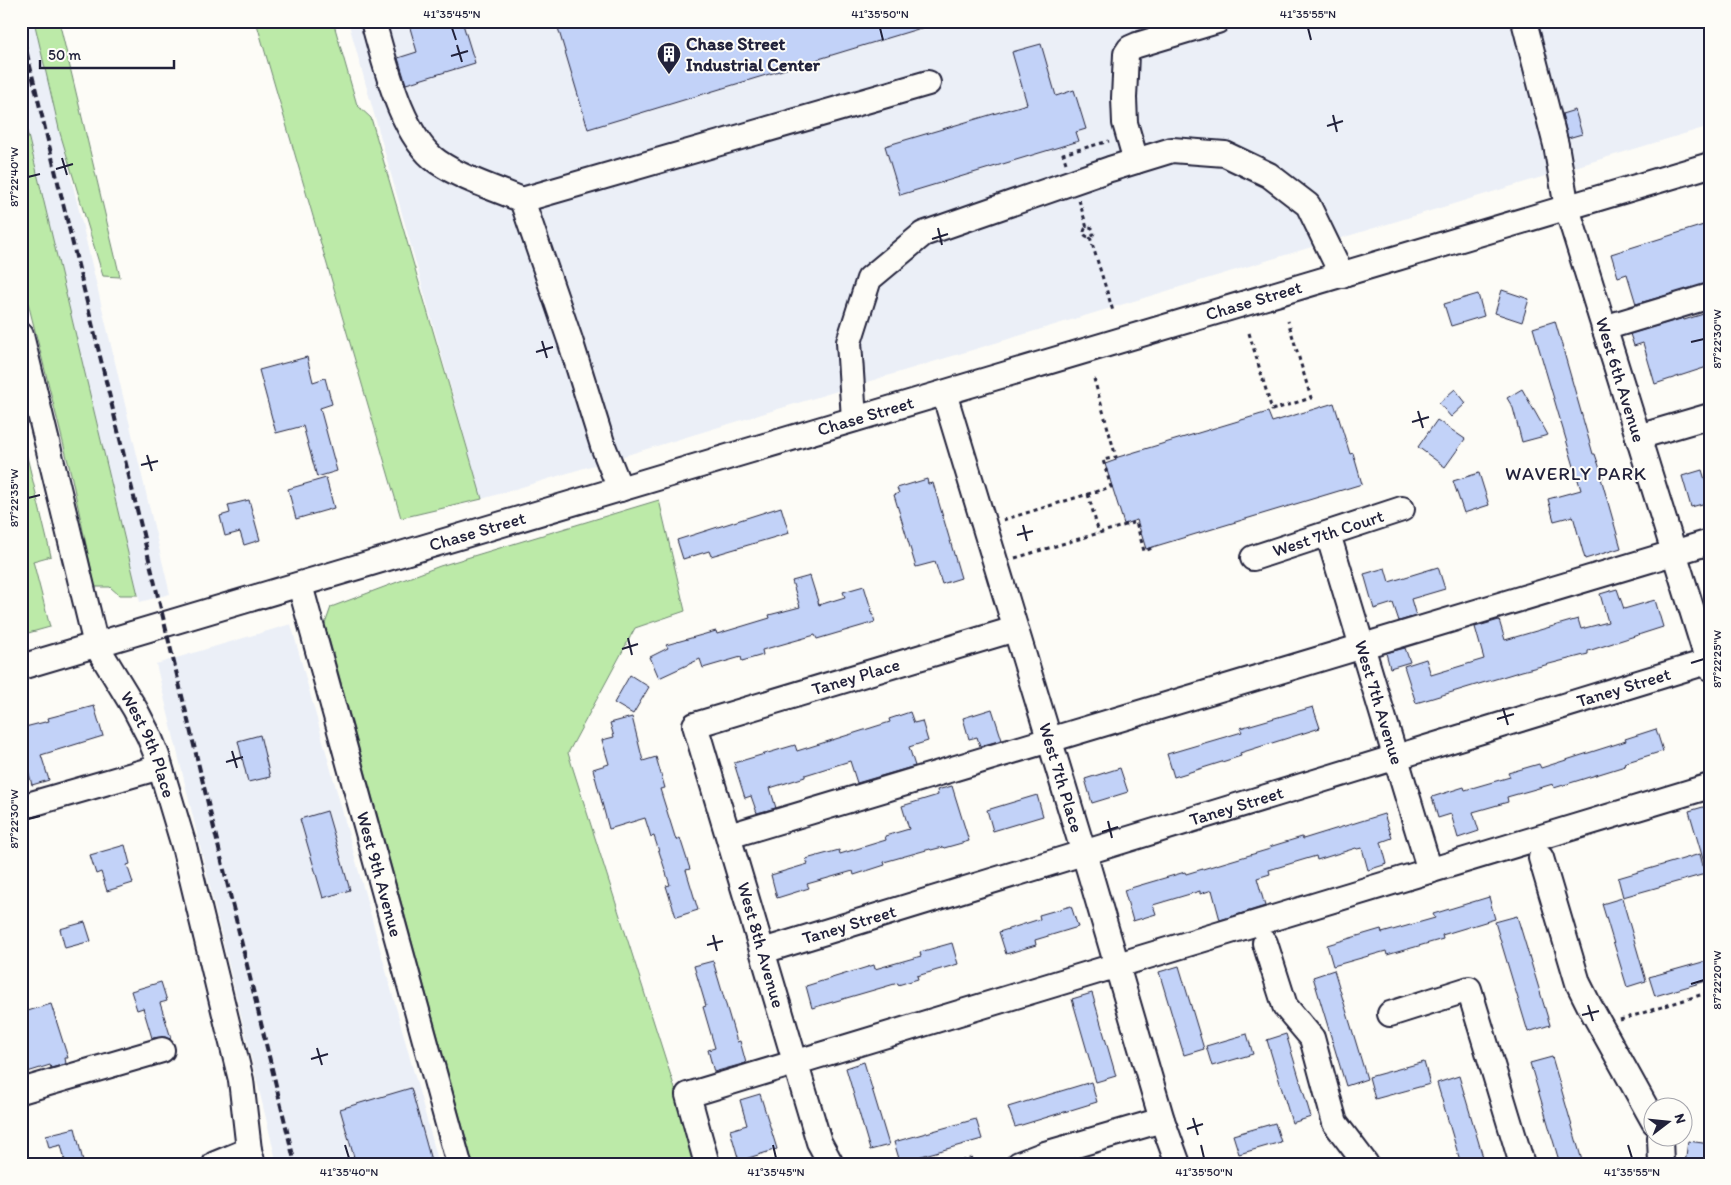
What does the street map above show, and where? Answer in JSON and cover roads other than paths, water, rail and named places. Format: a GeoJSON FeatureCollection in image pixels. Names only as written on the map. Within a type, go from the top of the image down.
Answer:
{"type":"FeatureCollection","features":[{"type":"Feature","properties":{"kind":"street"},"geometry":{"type":"LineString","coordinates":[[373,21],[399,105],[419,143],[438,162],[474,180],[522,200],[928,83]]}},
{"type":"Feature","properties":{"kind":"street"},"geometry":{"type":"LineString","coordinates":[[1136,161],[1125,123],[1126,54],[1130,48],[1217,21]]}},
{"type":"Feature","properties":{"kind":"street","name":"West 6th Avenue"},"geometry":{"type":"LineString","coordinates":[[1524,21],[1556,145],[1567,208],[1709,664]]}},
{"type":"Feature","properties":{"kind":"street"},"geometry":{"type":"LineString","coordinates":[[854,419],[849,342],[869,279],[924,234],[1172,150],[1225,154],[1269,175],[1308,206],[1342,275]]}},
{"type":"Feature","properties":{"kind":"street","name":"Chase Street"},"geometry":{"type":"LineString","coordinates":[[21,667],[1710,165]]}},
{"type":"Feature","properties":{"kind":"street"},"geometry":{"type":"LineString","coordinates":[[522,200],[570,340],[603,446],[620,489]]}},
{"type":"Feature","properties":{"kind":"street"},"geometry":{"type":"LineString","coordinates":[[1604,328],[1710,296]]}},
{"type":"Feature","properties":{"kind":"street","name":"West 9th Place"},"geometry":{"type":"LineString","coordinates":[[21,335],[96,645],[149,736],[184,846],[241,1080],[251,1157]]}},
{"type":"Feature","properties":{"kind":"street","name":"West 7th Place"},"geometry":{"type":"LineString","coordinates":[[944,393],[1084,853],[1162,1120],[1178,1164]]}},
{"type":"Feature","properties":{"kind":"street"},"geometry":{"type":"LineString","coordinates":[[1638,437],[1710,416]]}},
{"type":"Feature","properties":{"kind":"street","name":"West 7th Court"},"geometry":{"type":"LineString","coordinates":[[1253,558],[1402,509]]}},
{"type":"Feature","properties":{"kind":"street","name":"West 7th Avenue"},"geometry":{"type":"LineString","coordinates":[[1328,534],[1430,871]]}},
{"type":"Feature","properties":{"kind":"street"},"geometry":{"type":"LineString","coordinates":[[729,836],[1710,542]]}},
{"type":"Feature","properties":{"kind":"street","name":"West 9th Avenue"},"geometry":{"type":"LineString","coordinates":[[300,585],[459,1164]]}},
{"type":"Feature","properties":{"kind":"street","name":"Taney Place"},"geometry":{"type":"LineString","coordinates":[[695,725],[1015,629]]}},
{"type":"Feature","properties":{"kind":"street","name":"Taney Street"},"geometry":{"type":"LineString","coordinates":[[763,951],[1396,757],[1709,664]]}},
{"type":"Feature","properties":{"kind":"street","name":"West 8th Avenue"},"geometry":{"type":"LineString","coordinates":[[695,725],[819,1142],[831,1164]]}},
{"type":"Feature","properties":{"kind":"street"},"geometry":{"type":"LineString","coordinates":[[21,806],[160,767]]}},
{"type":"Feature","properties":{"kind":"street"},"geometry":{"type":"LineString","coordinates":[[707,1164],[688,1095],[1710,786]]}},
{"type":"Feature","properties":{"kind":"street"},"geometry":{"type":"LineString","coordinates":[[1541,858],[1578,983],[1644,1104]]}},
{"type":"Feature","properties":{"kind":"street"},"geometry":{"type":"LineString","coordinates":[[1265,943],[1285,1006],[1312,1038],[1335,1123],[1366,1164]]}},
{"type":"Feature","properties":{"kind":"street"},"geometry":{"type":"LineString","coordinates":[[1390,1014],[1469,989],[1522,1164]]}},
{"type":"Feature","properties":{"kind":"street"},"geometry":{"type":"LineString","coordinates":[[21,1090],[162,1050]]}},
{"type":"Feature","properties":{"kind":"street"},"geometry":{"type":"LineString","coordinates":[[1019,1164],[1045,1154],[1162,1120]]}},
{"type":"Feature","properties":{"kind":"street"},"geometry":{"type":"LineString","coordinates":[[1660,1148],[1661,1164]]}},
{"type":"Feature","properties":{"kind":"street"},"geometry":{"type":"LineString","coordinates":[[215,1164],[251,1157]]}},
{"type":"Feature","properties":{"kind":"railway"},"geometry":{"type":"LineString","coordinates":[[21,29],[295,1164]]}},
{"type":"Feature","properties":{"kind":"place","name":"Chase Street Industrial Center"},"geometry":{"type":"Point","coordinates":[669,75]}},
{"type":"Feature","properties":{"kind":"district","name":"WAVERLY PARK"},"geometry":{"type":"Point","coordinates":[1576,473]}}]}
